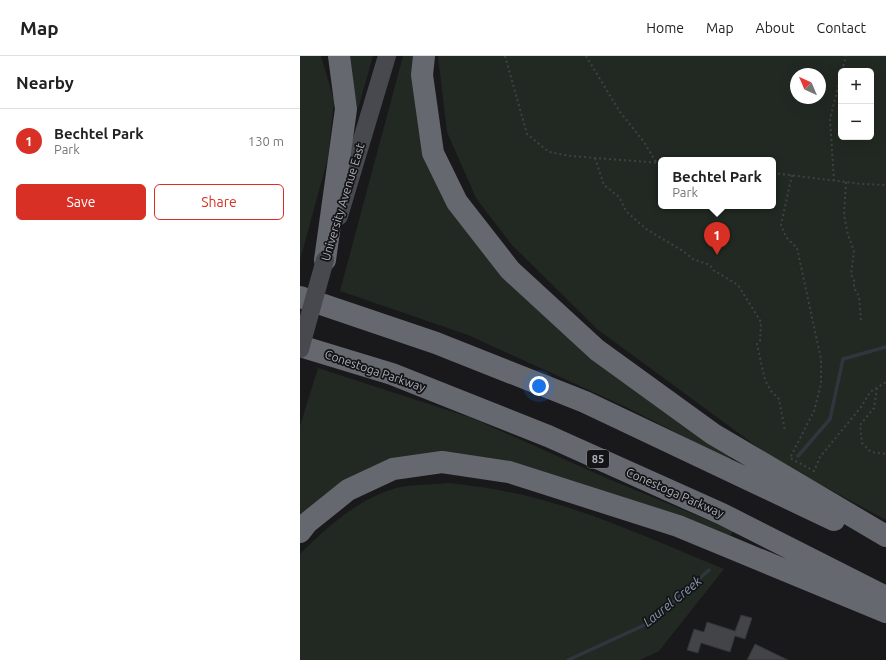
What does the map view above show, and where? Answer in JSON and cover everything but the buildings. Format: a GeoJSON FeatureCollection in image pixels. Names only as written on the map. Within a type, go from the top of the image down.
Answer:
{"type":"FeatureCollection","features":[{"type":"Feature","properties":{"kind":"highway"},"geometry":{"type":"LineString","coordinates":[[325,260],[346,109],[339,56]]}},
{"type":"Feature","properties":{"kind":"highway"},"geometry":{"type":"LineString","coordinates":[[424,56],[422,75],[433,153],[457,202],[510,270],[597,350],[713,434],[886,536]]}},
{"type":"Feature","properties":{"kind":"highway"},"geometry":{"type":"LineString","coordinates":[[300,298],[436,343],[585,402],[886,544]]}},
{"type":"Feature","properties":{"kind":"highway","name":"Conestoga Parkway"},"geometry":{"type":"LineString","coordinates":[[300,346],[392,374],[548,436],[722,514],[886,596]]}},
{"type":"Feature","properties":{"kind":"highway"},"geometry":{"type":"LineString","coordinates":[[300,532],[307,523],[348,490],[393,469],[442,462],[509,472],[678,526],[886,612]]}},
{"type":"Feature","properties":{"kind":"main road","name":"University Avenue East"},"geometry":{"type":"LineString","coordinates":[[300,349],[325,260],[388,56]]}},
{"type":"Feature","properties":{"kind":"path"},"geometry":{"type":"LineString","coordinates":[[505,56],[527,134],[549,152],[570,156],[656,162]]}},
{"type":"Feature","properties":{"kind":"path"},"geometry":{"type":"LineString","coordinates":[[586,56],[617,107],[644,142],[656,162]]}},
{"type":"Feature","properties":{"kind":"path"},"geometry":{"type":"LineString","coordinates":[[843,68],[846,56]]}},
{"type":"Feature","properties":{"kind":"path"},"geometry":{"type":"LineString","coordinates":[[834,181],[830,118],[838,87]]}},
{"type":"Feature","properties":{"kind":"path"},"geometry":{"type":"LineString","coordinates":[[595,158],[604,185],[619,197],[626,211],[646,229],[683,251],[693,259],[710,265],[713,270],[738,285],[761,322],[760,341],[757,344],[765,380],[771,391],[779,399],[785,430]]}},
{"type":"Feature","properties":{"kind":"path"},"geometry":{"type":"LineString","coordinates":[[776,173],[834,181],[886,185]]}},
{"type":"Feature","properties":{"kind":"path"},"geometry":{"type":"LineString","coordinates":[[792,175],[781,225],[786,237],[796,248],[821,359],[821,384],[814,411],[790,458],[814,471],[820,457],[861,407],[870,392],[886,382]]}},
{"type":"Feature","properties":{"kind":"path"},"geometry":{"type":"LineString","coordinates":[[846,182],[844,215],[848,235],[854,251],[851,274],[854,280],[854,288],[859,296],[861,321]]}},
{"type":"Feature","properties":{"kind":"path"},"geometry":{"type":"LineString","coordinates":[[877,388],[874,408],[860,425],[862,443],[871,452],[886,454]]}},
{"type":"Feature","properties":{"kind":"shaded area"},"geometry":{"type":"Polygon","coordinates":[[[300,56],[321,56],[334,100],[328,158],[300,260],[300,56]]]}},
{"type":"Feature","properties":{"kind":"shaded area"},"geometry":{"type":"Polygon","coordinates":[[[345,56],[373,56],[358,109],[345,56]]]}},
{"type":"Feature","properties":{"kind":"shaded area"},"geometry":{"type":"Polygon","coordinates":[[[403,56],[418,56],[415,93],[498,264],[734,453],[730,460],[626,407],[468,335],[340,291],[403,56]]]}},
{"type":"Feature","properties":{"kind":"shaded area"},"geometry":{"type":"Polygon","coordinates":[[[438,56],[886,56],[886,520],[774,459],[597,329],[512,245],[476,198],[447,132],[438,56]]]}},
{"type":"Feature","properties":{"kind":"shaded area"},"geometry":{"type":"Polygon","coordinates":[[[318,368],[472,418],[611,480],[734,531],[728,538],[444,456],[300,520],[300,426],[318,368]]]}},
{"type":"Feature","properties":{"kind":"shaded area"},"geometry":{"type":"Polygon","coordinates":[[[448,483],[483,487],[528,496],[585,513],[724,569],[659,651],[640,660],[300,660],[300,554],[332,524],[369,499],[396,488],[448,483]]]}},
{"type":"Feature","properties":{"kind":"waterway","name":"Laurel Creek"},"geometry":{"type":"LineString","coordinates":[[798,456],[830,419],[843,359],[886,347]]}},
{"type":"Feature","properties":{"kind":"waterway","name":"Laurel Creek"},"geometry":{"type":"LineString","coordinates":[[568,660],[649,623],[709,570]]}},
{"type":"Feature","properties":{"kind":"place","name":"Bechtel Park"},"geometry":{"type":"Point","coordinates":[717,255]}}]}
